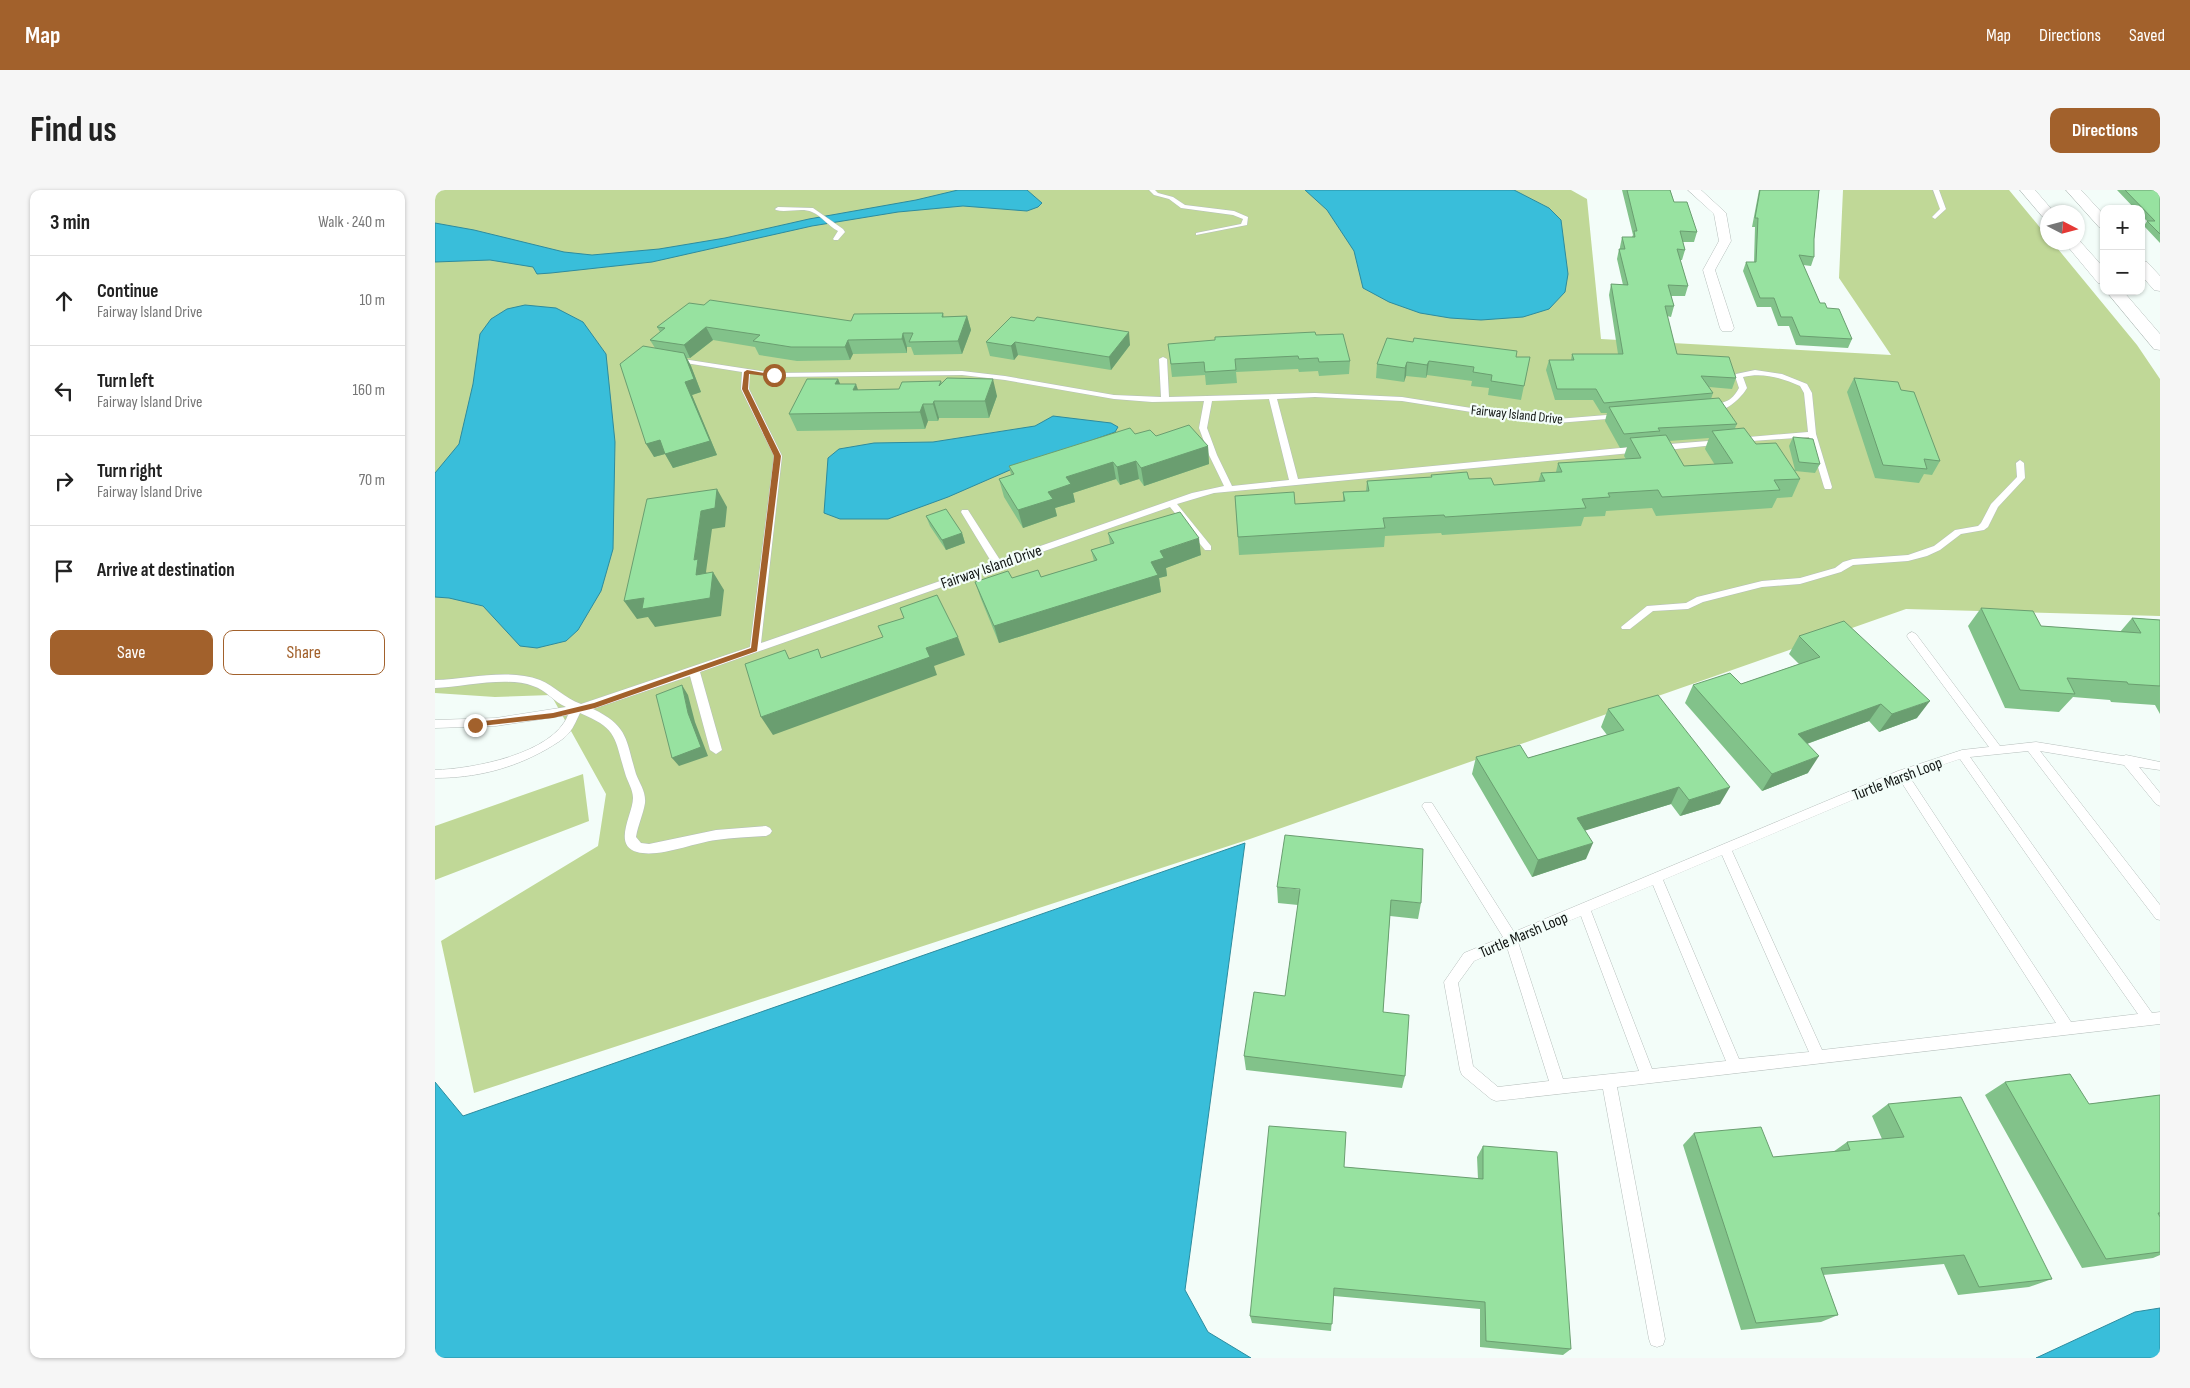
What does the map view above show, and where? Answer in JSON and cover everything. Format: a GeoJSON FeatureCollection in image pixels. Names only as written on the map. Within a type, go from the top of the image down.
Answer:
{"type":"FeatureCollection","features":[{"type":"Feature","properties":{"kind":"main road"},"geometry":{"type":"LineString","coordinates":[[2027,190],[2040,205]]}},
{"type":"Feature","properties":{"kind":"main road"},"geometry":{"type":"LineString","coordinates":[[2073,190],[2100,220]]}},
{"type":"Feature","properties":{"kind":"main road"},"geometry":{"type":"LineString","coordinates":[[2079,250],[2100,274]]}},
{"type":"Feature","properties":{"kind":"main road"},"geometry":{"type":"LineString","coordinates":[[2145,269],[2160,286]]}},
{"type":"Feature","properties":{"kind":"main road"},"geometry":{"type":"LineString","coordinates":[[2117,295],[2160,345]]}},
{"type":"Feature","properties":{"kind":"street"},"geometry":{"type":"LineString","coordinates":[[1694,190],[1720,213],[1725,241],[1709,270],[1727,328]]}},
{"type":"Feature","properties":{"kind":"lane"},"geometry":{"type":"LineString","coordinates":[[1152,190],[1156,194],[1171,198],[1183,207],[1234,213],[1246,218],[1244,225],[1198,234]]}},
{"type":"Feature","properties":{"kind":"lane"},"geometry":{"type":"LineString","coordinates":[[1935,217],[1943,209],[1936,190]]}},
{"type":"Feature","properties":{"kind":"lane"},"geometry":{"type":"LineString","coordinates":[[778,209],[785,211],[812,210],[829,224],[841,230],[842,232],[836,239]]}},
{"type":"Feature","properties":{"kind":"lane","name":"Fairway Island Drive"},"geometry":{"type":"LineString","coordinates":[[660,357],[747,372],[812,376],[961,373],[1005,378],[1114,397],[1165,400],[1315,394],[1402,400],[1557,421],[1625,416]]}},
{"type":"Feature","properties":{"kind":"lane"},"geometry":{"type":"LineString","coordinates":[[1163,359],[1165,400]]}},
{"type":"Feature","properties":{"kind":"lane"},"geometry":{"type":"LineString","coordinates":[[747,372],[745,389],[777,456],[755,649]]}},
{"type":"Feature","properties":{"kind":"lane"},"geometry":{"type":"LineString","coordinates":[[1698,409],[1723,407],[1738,399],[1743,388],[1739,376],[1750,372],[1770,373],[1788,377],[1803,384],[1807,393],[1813,434],[1828,487]]}},
{"type":"Feature","properties":{"kind":"lane"},"geometry":{"type":"LineString","coordinates":[[1272,396],[1294,482]]}},
{"type":"Feature","properties":{"kind":"lane"},"geometry":{"type":"LineString","coordinates":[[1208,399],[1203,428],[1213,455],[1229,488]]}},
{"type":"Feature","properties":{"kind":"lane","name":"Fairway Island Drive"},"geometry":{"type":"LineString","coordinates":[[435,724],[475,725],[553,716],[578,710],[1171,503],[1214,490],[1813,434]]}},
{"type":"Feature","properties":{"kind":"lane"},"geometry":{"type":"LineString","coordinates":[[1626,627],[1650,608],[1688,606],[1701,599],[1761,584],[1800,581],[1838,570],[1846,564],[1853,562],[1908,558],[1924,554],[1937,548],[1958,532],[1981,528],[1985,525],[1994,506],[2021,478],[2020,463]]}},
{"type":"Feature","properties":{"kind":"lane"},"geometry":{"type":"LineString","coordinates":[[1171,503],[1209,548]]}},
{"type":"Feature","properties":{"kind":"lane"},"geometry":{"type":"LineString","coordinates":[[965,512],[997,564]]}},
{"type":"Feature","properties":{"kind":"lane"},"geometry":{"type":"LineString","coordinates":[[1913,636],[1997,750]]}},
{"type":"Feature","properties":{"kind":"lane"},"geometry":{"type":"LineString","coordinates":[[694,671],[716,750]]}},
{"type":"Feature","properties":{"kind":"lane"},"geometry":{"type":"LineString","coordinates":[[435,684],[502,679],[537,683],[562,702],[578,710],[603,717],[622,740],[639,795],[639,807],[629,834],[632,844],[639,849],[649,849],[735,832],[766,831]]}},
{"type":"Feature","properties":{"kind":"lane"},"geometry":{"type":"LineString","coordinates":[[435,774],[478,772],[529,753],[563,733],[578,710]]}},
{"type":"Feature","properties":{"kind":"lane"},"geometry":{"type":"LineString","coordinates":[[2031,747],[2160,915]]}},
{"type":"Feature","properties":{"kind":"lane","name":"Turtle Marsh Loop"},"geometry":{"type":"LineString","coordinates":[[2154,1019],[1496,1094],[1467,1070],[1451,982],[1469,957],[1902,774],[1962,754],[2031,747],[2126,759],[2160,766]]}},
{"type":"Feature","properties":{"kind":"lane"},"geometry":{"type":"LineString","coordinates":[[1962,754],[2154,1019]]}},
{"type":"Feature","properties":{"kind":"lane"},"geometry":{"type":"LineString","coordinates":[[2126,759],[2160,802]]}},
{"type":"Feature","properties":{"kind":"lane"},"geometry":{"type":"LineString","coordinates":[[1902,774],[2067,1028]]}},
{"type":"Feature","properties":{"kind":"lane"},"geometry":{"type":"LineString","coordinates":[[1427,806],[1511,939],[1558,1087]]}},
{"type":"Feature","properties":{"kind":"lane"},"geometry":{"type":"LineString","coordinates":[[1725,849],[1818,1056]]}},
{"type":"Feature","properties":{"kind":"lane"},"geometry":{"type":"LineString","coordinates":[[1656,878],[1735,1066]]}},
{"type":"Feature","properties":{"kind":"lane"},"geometry":{"type":"LineString","coordinates":[[1584,908],[1648,1076]]}},
{"type":"Feature","properties":{"kind":"lane"},"geometry":{"type":"LineString","coordinates":[[1609,1081],[1657,1340]]}},
{"type":"Feature","properties":{"kind":"green space"},"geometry":{"type":"Polygon","coordinates":[[[435,190],[1571,190],[1587,199],[1601,339],[1891,355],[1839,278],[1843,190],[2009,190],[2040,228],[2040,250],[2059,250],[2137,345],[2160,379],[2160,616],[1906,609],[1250,839],[474,1093],[441,941],[598,846],[606,794],[551,695],[495,697],[435,693],[435,190]]]}},
{"type":"Feature","properties":{"kind":"green space"},"geometry":{"type":"Polygon","coordinates":[[[583,774],[589,821],[435,880],[435,826],[583,774]]]}},
{"type":"Feature","properties":{"kind":"water"},"geometry":{"type":"Polygon","coordinates":[[[958,190],[1027,190],[1042,203],[1038,207],[1027,211],[963,206],[898,212],[812,226],[652,262],[551,273],[537,274],[533,267],[490,260],[435,262],[435,223],[474,230],[564,252],[592,255],[659,249],[725,238],[809,219],[916,200],[958,190]]]}},
{"type":"Feature","properties":{"kind":"water"},"geometry":{"type":"Polygon","coordinates":[[[1305,190],[1514,190],[1549,208],[1561,220],[1568,274],[1565,292],[1549,309],[1523,317],[1481,320],[1450,318],[1420,313],[1389,302],[1363,288],[1354,251],[1327,210],[1305,190]]]}},
{"type":"Feature","properties":{"kind":"water"},"geometry":{"type":"Polygon","coordinates":[[[525,305],[556,308],[583,322],[606,354],[615,442],[613,549],[601,591],[578,630],[566,641],[537,648],[520,646],[483,606],[449,598],[435,597],[435,473],[459,444],[473,384],[480,334],[491,319],[507,309],[525,305]]]}},
{"type":"Feature","properties":{"kind":"water"},"geometry":{"type":"Polygon","coordinates":[[[1053,416],[1111,423],[1118,427],[1115,432],[1010,470],[948,497],[888,519],[840,519],[824,513],[828,458],[839,449],[874,443],[933,442],[1035,426],[1053,416]]]}},
{"type":"Feature","properties":{"kind":"water"},"geometry":{"type":"Polygon","coordinates":[[[1245,843],[1185,1290],[1208,1332],[1251,1358],[435,1358],[435,1082],[463,1116],[1245,843]]]}},
{"type":"Feature","properties":{"kind":"water"},"geometry":{"type":"Polygon","coordinates":[[[2160,1308],[2160,1358],[2036,1358],[2135,1312],[2160,1308]]]}},
{"type":"Feature","properties":{"kind":"building"},"geometry":{"type":"Polygon","coordinates":[[[1627,190],[1670,190],[1674,202],[1687,202],[1697,232],[1680,231],[1685,250],[1677,249],[1688,286],[1668,285],[1674,306],[1665,306],[1677,354],[1729,357],[1736,378],[1701,376],[1713,393],[1604,403],[1596,389],[1557,389],[1549,360],[1574,360],[1572,354],[1623,354],[1611,284],[1628,285],[1619,249],[1625,249],[1622,237],[1635,237],[1634,231],[1637,231],[1627,190]]]}},
{"type":"Feature","properties":{"kind":"building"},"geometry":{"type":"Polygon","coordinates":[[[1760,190],[1819,190],[1814,257],[1799,255],[1820,303],[1825,303],[1827,308],[1839,309],[1852,339],[1800,336],[1792,317],[1781,317],[1774,298],[1760,298],[1746,262],[1756,262],[1758,218],[1755,218],[1760,190]]]}},
{"type":"Feature","properties":{"kind":"building"},"geometry":{"type":"Polygon","coordinates":[[[2125,190],[2160,190],[2160,234],[2147,221],[2155,221],[2145,211],[2145,205],[2140,205],[2125,190]]]}},
{"type":"Feature","properties":{"kind":"building"},"geometry":{"type":"Polygon","coordinates":[[[710,300],[851,321],[854,314],[943,313],[942,317],[967,316],[958,341],[909,342],[913,333],[903,333],[902,339],[848,340],[845,347],[791,347],[753,341],[760,335],[706,327],[684,345],[650,340],[665,328],[657,327],[689,303],[704,305],[710,300]]]}},
{"type":"Feature","properties":{"kind":"building"},"geometry":{"type":"Polygon","coordinates":[[[1011,317],[1034,321],[1037,317],[1129,332],[1109,357],[1015,342],[1011,346],[986,342],[1011,317]]]}},
{"type":"Feature","properties":{"kind":"building"},"geometry":{"type":"Polygon","coordinates":[[[1315,332],[1316,335],[1343,334],[1350,361],[1319,362],[1318,358],[1299,359],[1298,356],[1235,359],[1236,370],[1205,372],[1204,362],[1171,364],[1168,344],[1215,340],[1215,337],[1315,332]]]}},
{"type":"Feature","properties":{"kind":"building"},"geometry":{"type":"Polygon","coordinates":[[[1387,338],[1413,342],[1414,338],[1517,351],[1516,357],[1530,357],[1524,386],[1491,381],[1492,375],[1473,372],[1474,367],[1429,361],[1427,365],[1407,362],[1405,368],[1377,364],[1387,338]]]}},
{"type":"Feature","properties":{"kind":"building"},"geometry":{"type":"Polygon","coordinates":[[[643,346],[684,353],[694,379],[685,382],[710,441],[665,454],[660,440],[646,444],[620,364],[643,346]]]}},
{"type":"Feature","properties":{"kind":"building"},"geometry":{"type":"Polygon","coordinates":[[[947,378],[993,379],[985,401],[934,401],[933,404],[923,404],[920,412],[789,414],[807,379],[838,379],[835,384],[856,384],[853,390],[899,389],[902,382],[941,381],[939,386],[947,378]]]}},
{"type":"Feature","properties":{"kind":"building"},"geometry":{"type":"Polygon","coordinates":[[[1854,378],[1898,382],[1901,390],[1914,392],[1940,461],[1924,459],[1927,469],[1883,465],[1854,378]]]}},
{"type":"Feature","properties":{"kind":"building"},"geometry":{"type":"Polygon","coordinates":[[[1719,398],[1737,424],[1658,428],[1660,431],[1624,434],[1609,407],[1719,398]]]}},
{"type":"Feature","properties":{"kind":"building"},"geometry":{"type":"Polygon","coordinates":[[[1189,425],[1208,446],[1141,468],[1136,461],[1117,467],[1113,462],[1066,477],[1071,484],[1048,492],[1053,499],[1018,510],[999,479],[1014,474],[1009,466],[1130,428],[1135,434],[1150,430],[1156,436],[1189,425]]]}},
{"type":"Feature","properties":{"kind":"building"},"geometry":{"type":"Polygon","coordinates":[[[1744,428],[1756,444],[1776,443],[1800,479],[1774,480],[1780,490],[1662,497],[1658,490],[1608,493],[1610,497],[1582,499],[1586,508],[1445,517],[1444,515],[1383,518],[1385,528],[1238,537],[1235,496],[1294,492],[1295,504],[1345,501],[1343,492],[1369,491],[1367,481],[1432,477],[1431,475],[1467,472],[1469,479],[1491,478],[1494,485],[1545,481],[1541,473],[1562,472],[1558,463],[1641,458],[1630,438],[1666,435],[1684,466],[1733,463],[1712,431],[1744,428]]]}},
{"type":"Feature","properties":{"kind":"building"},"geometry":{"type":"Polygon","coordinates":[[[1793,437],[1813,439],[1820,464],[1799,462],[1793,437]]]}},
{"type":"Feature","properties":{"kind":"building"},"geometry":{"type":"Polygon","coordinates":[[[717,489],[715,508],[701,511],[694,560],[698,559],[696,575],[713,572],[710,598],[642,609],[644,598],[624,601],[647,499],[717,489]]]}},
{"type":"Feature","properties":{"kind":"building"},"geometry":{"type":"Polygon","coordinates":[[[946,509],[962,533],[942,540],[926,516],[946,509]]]}},
{"type":"Feature","properties":{"kind":"building"},"geometry":{"type":"Polygon","coordinates":[[[1180,512],[1199,538],[1160,551],[1164,558],[1151,562],[1158,575],[994,626],[975,582],[1008,571],[1012,578],[1038,570],[1041,577],[1097,560],[1091,550],[1114,543],[1108,533],[1180,512]]]}},
{"type":"Feature","properties":{"kind":"building"},"geometry":{"type":"Polygon","coordinates":[[[937,595],[958,637],[926,648],[930,657],[761,717],[745,664],[785,650],[789,659],[818,649],[821,658],[883,637],[878,626],[904,618],[900,608],[937,595]]]}},
{"type":"Feature","properties":{"kind":"building"},"geometry":{"type":"Polygon","coordinates":[[[1981,608],[2033,611],[2041,626],[2141,633],[2132,618],[2160,620],[2160,686],[2067,678],[2075,694],[2020,690],[1981,608]]]}},
{"type":"Feature","properties":{"kind":"building"},"geometry":{"type":"Polygon","coordinates":[[[1844,621],[1930,701],[1892,714],[1881,704],[1798,734],[1819,756],[1772,774],[1693,685],[1730,673],[1741,684],[1820,657],[1799,636],[1844,621]]]}},
{"type":"Feature","properties":{"kind":"building"},"geometry":{"type":"Polygon","coordinates":[[[682,685],[688,713],[701,747],[672,758],[656,695],[682,685]]]}},
{"type":"Feature","properties":{"kind":"building"},"geometry":{"type":"Polygon","coordinates":[[[1658,695],[1730,787],[1689,800],[1679,787],[1577,818],[1593,843],[1538,860],[1476,757],[1520,745],[1528,758],[1624,730],[1608,709],[1658,695]]]}},
{"type":"Feature","properties":{"kind":"building"},"geometry":{"type":"Polygon","coordinates":[[[1285,835],[1423,849],[1421,903],[1391,900],[1383,1012],[1409,1015],[1405,1076],[1244,1056],[1254,992],[1285,996],[1300,889],[1277,887],[1285,835]]]}},
{"type":"Feature","properties":{"kind":"building"},"geometry":{"type":"Polygon","coordinates":[[[2070,1074],[2089,1104],[2160,1095],[2160,1213],[2158,1213],[2160,1217],[2160,1252],[2106,1259],[2005,1082],[2070,1074]]]}},
{"type":"Feature","properties":{"kind":"building"},"geometry":{"type":"Polygon","coordinates":[[[1961,1097],[2052,1279],[1979,1287],[1964,1255],[1821,1268],[1838,1315],[1756,1323],[1694,1133],[1761,1127],[1773,1157],[1850,1150],[1847,1142],[1904,1137],[1888,1104],[1961,1097]]]}},
{"type":"Feature","properties":{"kind":"building"},"geometry":{"type":"Polygon","coordinates":[[[1269,1126],[1346,1132],[1344,1167],[1483,1179],[1483,1146],[1557,1152],[1571,1349],[1486,1341],[1485,1302],[1334,1288],[1332,1324],[1250,1316],[1269,1126]]]}},
{"type":"Feature","properties":{"kind":"route"},"geometry":{"type":"LineString","coordinates":[[475,725],[553,716],[595,705],[755,649],[777,456],[745,389],[747,372],[774,375]]}}]}
